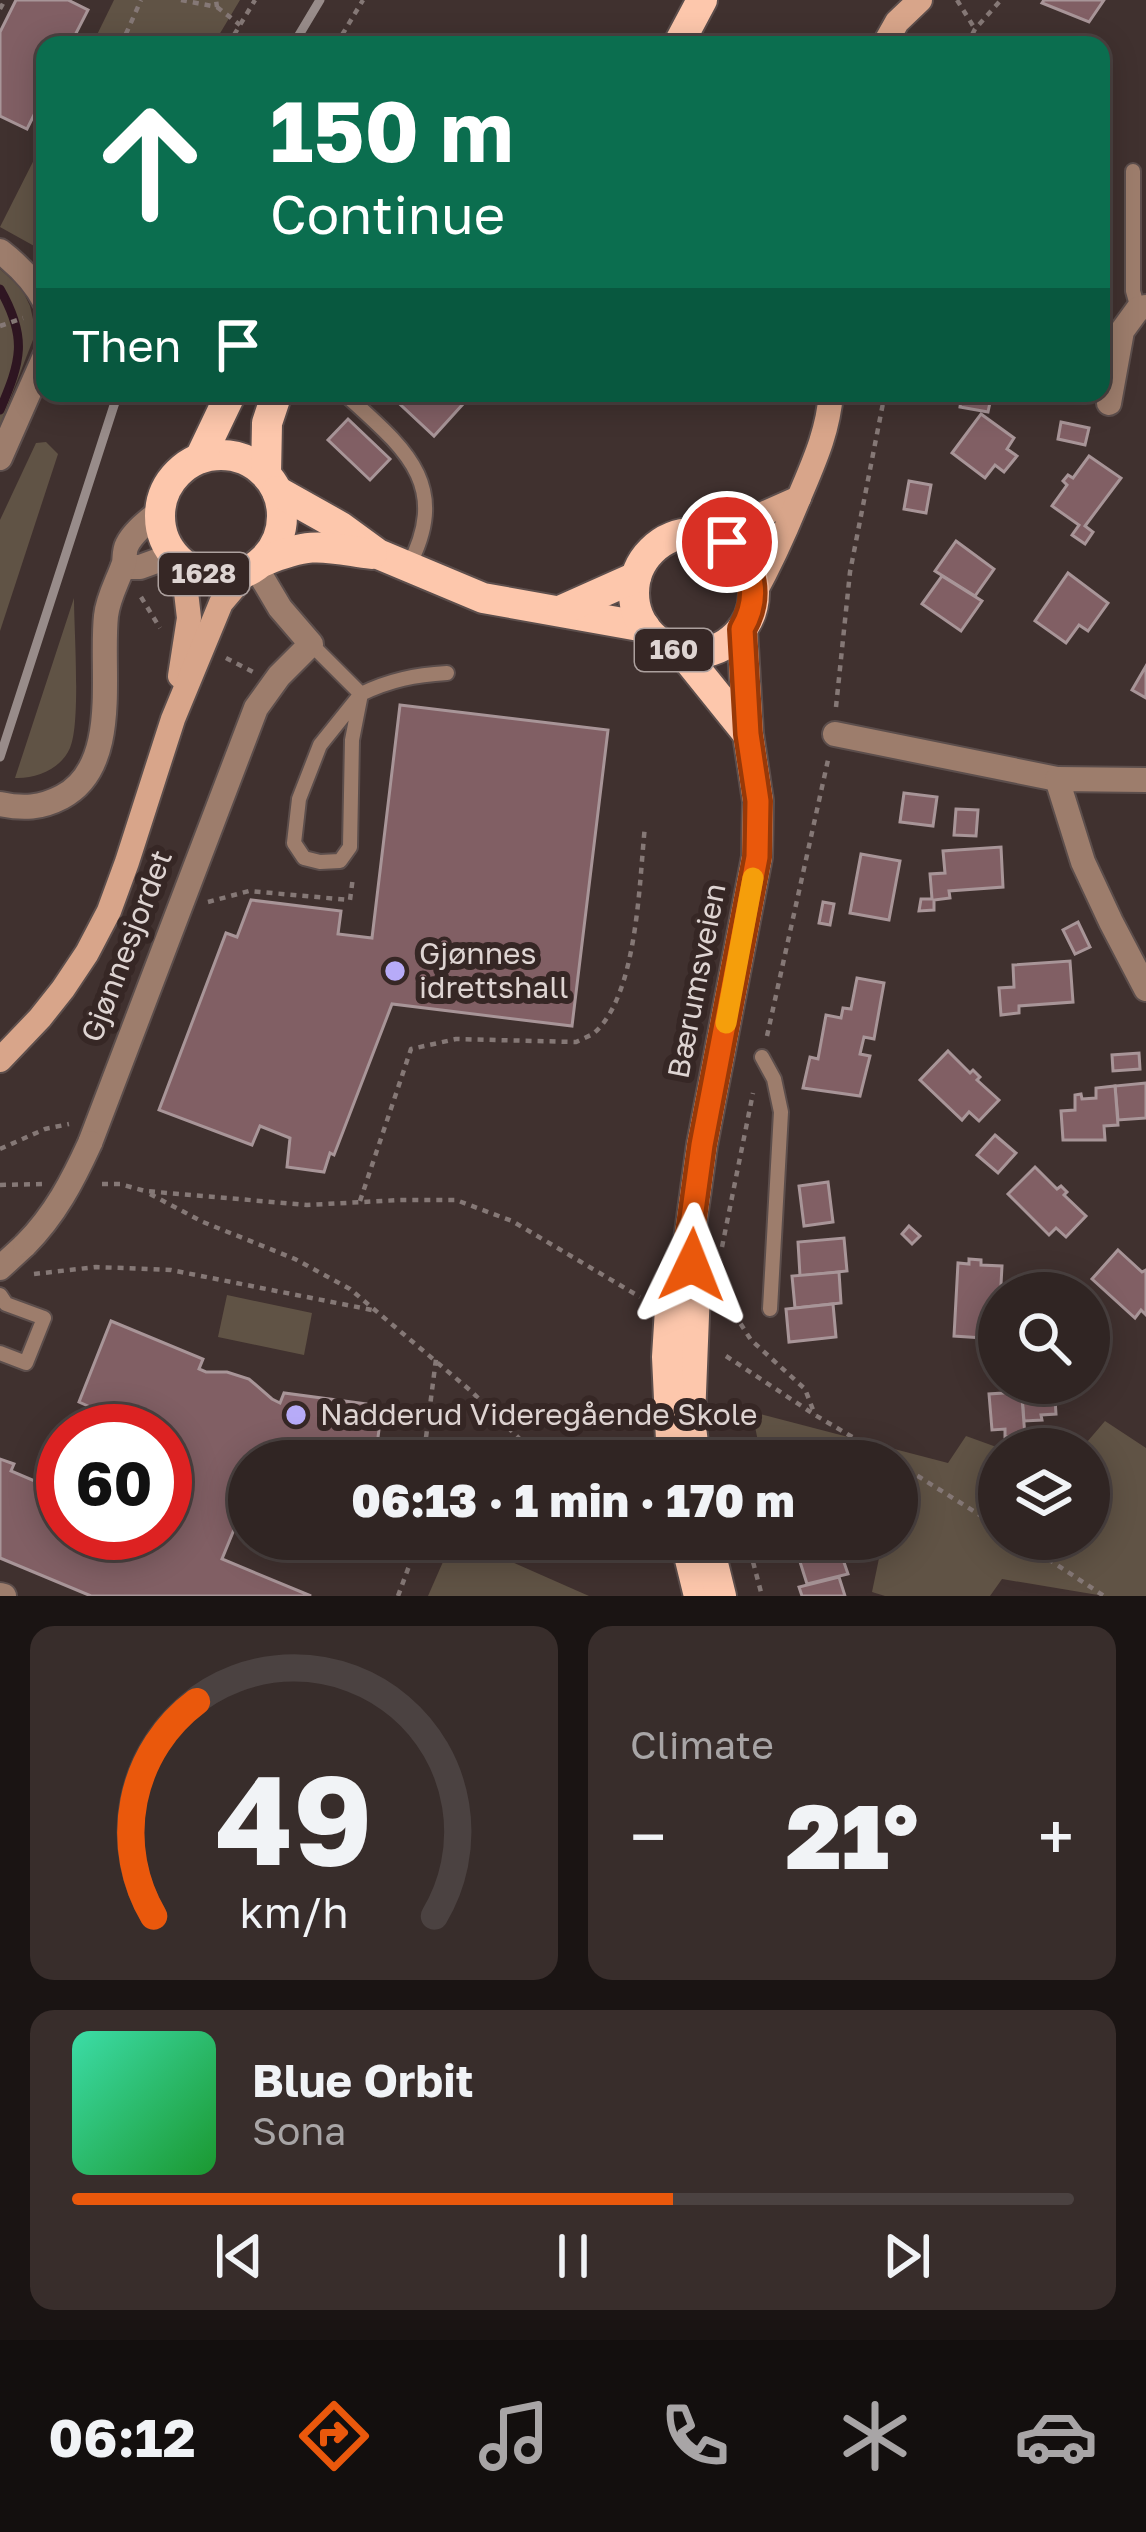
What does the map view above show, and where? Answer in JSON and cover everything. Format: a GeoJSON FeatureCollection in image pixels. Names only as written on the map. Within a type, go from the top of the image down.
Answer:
{"type":"FeatureCollection","features":[{"type":"Feature","properties":{"kind":"main road"},"geometry":{"type":"LineString","coordinates":[[683,36],[702,0]]}},
{"type":"Feature","properties":{"kind":"main road"},"geometry":{"type":"LineString","coordinates":[[889,36],[920,0]]}},
{"type":"Feature","properties":{"kind":"main road","name":"1628"},"geometry":{"type":"LineString","coordinates":[[227,402],[200,458],[171,480],[159,512],[164,535],[178,560],[210,576],[229,577],[256,566],[280,532],[282,512],[272,483],[267,423],[274,402]]}},
{"type":"Feature","properties":{"kind":"main road"},"geometry":{"type":"LineString","coordinates":[[754,594],[822,447],[830,402]]}},
{"type":"Feature","properties":{"kind":"main road"},"geometry":{"type":"LineString","coordinates":[[200,458],[222,454],[253,463],[272,483],[378,554],[482,598],[645,627]]}},
{"type":"Feature","properties":{"kind":"main road"},"geometry":{"type":"LineString","coordinates":[[713,536],[799,498]]}},
{"type":"Feature","properties":{"kind":"main road"},"geometry":{"type":"LineString","coordinates":[[562,610],[636,577],[650,551],[669,538],[691,532],[713,536],[733,547],[750,572],[754,594]]}},
{"type":"Feature","properties":{"kind":"main road"},"geometry":{"type":"LineString","coordinates":[[256,566],[296,548],[319,545],[378,554]]}},
{"type":"Feature","properties":{"kind":"main road","name":"Gjønnesjordet"},"geometry":{"type":"LineString","coordinates":[[173,719],[189,618],[178,560]]}},
{"type":"Feature","properties":{"kind":"main road","name":"Gjønnesjordet"},"geometry":{"type":"LineString","coordinates":[[0,1060],[63,989],[109,911],[173,719],[221,603],[256,566]]}},
{"type":"Feature","properties":{"kind":"main road","name":"160"},"geometry":{"type":"LineString","coordinates":[[636,577],[634,603],[645,627],[661,643],[682,652],[718,648],[742,629],[754,594]]}},
{"type":"Feature","properties":{"kind":"main road","name":"Bærumsveien"},"geometry":{"type":"LineString","coordinates":[[671,1440],[671,1293],[689,1240],[702,1145],[757,857],[758,801],[748,734],[742,629]]}},
{"type":"Feature","properties":{"kind":"main road","name":"160"},"geometry":{"type":"LineString","coordinates":[[682,652],[748,734]]}},
{"type":"Feature","properties":{"kind":"main road","name":"Bærumsveien"},"geometry":{"type":"LineString","coordinates":[[689,1240],[694,1290],[693,1440]]}},
{"type":"Feature","properties":{"kind":"main road"},"geometry":{"type":"LineString","coordinates":[[690,1560],[699,1596]]}},
{"type":"Feature","properties":{"kind":"main road"},"geometry":{"type":"LineString","coordinates":[[712,1560],[721,1596]]}},
{"type":"Feature","properties":{"kind":"street"},"geometry":{"type":"LineString","coordinates":[[0,251],[36,286]]}},
{"type":"Feature","properties":{"kind":"street"},"geometry":{"type":"LineString","coordinates":[[1110,397],[1122,331],[1142,308]]}},
{"type":"Feature","properties":{"kind":"street"},"geometry":{"type":"LineString","coordinates":[[0,458],[36,376]]}},
{"type":"Feature","properties":{"kind":"street"},"geometry":{"type":"LineString","coordinates":[[129,577],[127,545],[159,512]]}},
{"type":"Feature","properties":{"kind":"street"},"geometry":{"type":"LineString","coordinates":[[0,804],[38,807],[71,792],[85,778],[100,745],[106,614],[113,586],[140,567],[178,560]]}},
{"type":"Feature","properties":{"kind":"street"},"geometry":{"type":"LineString","coordinates":[[256,566],[280,608],[311,644]]}},
{"type":"Feature","properties":{"kind":"street","name":"Gjønnesjordet"},"geometry":{"type":"LineString","coordinates":[[12,1272],[25,1245],[60,1202],[94,1134],[256,708],[311,644]]}},
{"type":"Feature","properties":{"kind":"street"},"geometry":{"type":"LineString","coordinates":[[835,734],[1057,779],[1146,780]]}},
{"type":"Feature","properties":{"kind":"street"},"geometry":{"type":"LineString","coordinates":[[1057,779],[1083,862],[1146,988]]}},
{"type":"Feature","properties":{"kind":"lane"},"geometry":{"type":"LineString","coordinates":[[1132,171],[1132,272],[1142,308]]}},
{"type":"Feature","properties":{"kind":"lane"},"geometry":{"type":"LineString","coordinates":[[354,402],[398,442],[422,481],[426,512],[419,547],[408,567]]}},
{"type":"Feature","properties":{"kind":"lane"},"geometry":{"type":"LineString","coordinates":[[311,644],[361,694]]}},
{"type":"Feature","properties":{"kind":"lane"},"geometry":{"type":"LineString","coordinates":[[361,694],[352,740],[350,847],[340,861],[304,858],[294,843],[299,799],[320,745],[361,694],[388,681],[447,673]]}},
{"type":"Feature","properties":{"kind":"lane"},"geometry":{"type":"LineString","coordinates":[[762,1057],[774,1079],[781,1112],[770,1309]]}},
{"type":"Feature","properties":{"kind":"lane"},"geometry":{"type":"LineString","coordinates":[[0,1353],[26,1363],[44,1318],[2,1306]]}},
{"type":"Feature","properties":{"kind":"path"},"geometry":{"type":"LineString","coordinates":[[0,9],[4,0]]}},
{"type":"Feature","properties":{"kind":"path"},"geometry":{"type":"LineString","coordinates":[[125,36],[141,0]]}},
{"type":"Feature","properties":{"kind":"path"},"geometry":{"type":"LineString","coordinates":[[181,0],[216,3],[240,26]]}},
{"type":"Feature","properties":{"kind":"path"},"geometry":{"type":"LineString","coordinates":[[236,36],[255,0]]}},
{"type":"Feature","properties":{"kind":"path"},"geometry":{"type":"LineString","coordinates":[[341,36],[363,0]]}},
{"type":"Feature","properties":{"kind":"path"},"geometry":{"type":"LineString","coordinates":[[957,0],[975,29]]}},
{"type":"Feature","properties":{"kind":"path"},"geometry":{"type":"LineString","coordinates":[[972,36],[1001,0]]}},
{"type":"Feature","properties":{"kind":"path"},"geometry":{"type":"LineString","coordinates":[[0,326],[22,318]]}},
{"type":"Feature","properties":{"kind":"path"},"geometry":{"type":"LineString","coordinates":[[722,1247],[740,1148],[835,734],[850,572],[883,402]]}},
{"type":"Feature","properties":{"kind":"path"},"geometry":{"type":"LineString","coordinates":[[129,577],[166,635]]}},
{"type":"Feature","properties":{"kind":"path"},"geometry":{"type":"LineString","coordinates":[[209,652],[258,675]]}},
{"type":"Feature","properties":{"kind":"path"},"geometry":{"type":"LineString","coordinates":[[360,1201],[410,1048],[457,1039],[576,1042],[592,1034],[614,1005],[631,958],[645,826]]}},
{"type":"Feature","properties":{"kind":"path"},"geometry":{"type":"LineString","coordinates":[[179,909],[249,891],[350,900],[354,872],[350,847]]}},
{"type":"Feature","properties":{"kind":"path"},"geometry":{"type":"LineString","coordinates":[[0,1150],[45,1129],[76,1123],[94,1134]]}},
{"type":"Feature","properties":{"kind":"path"},"geometry":{"type":"LineString","coordinates":[[0,1185],[56,1184]]}},
{"type":"Feature","properties":{"kind":"path"},"geometry":{"type":"LineString","coordinates":[[99,1184],[307,1205],[456,1200],[512,1221],[656,1306]]}},
{"type":"Feature","properties":{"kind":"path"},"geometry":{"type":"LineString","coordinates":[[145,1191],[350,1289],[436,1359],[520,1440]]}},
{"type":"Feature","properties":{"kind":"path"},"geometry":{"type":"LineString","coordinates":[[12,1272],[96,1267],[171,1270],[374,1311]]}},
{"type":"Feature","properties":{"kind":"path"},"geometry":{"type":"LineString","coordinates":[[724,1282],[734,1315],[751,1340],[805,1389],[815,1415]]}},
{"type":"Feature","properties":{"kind":"path"},"geometry":{"type":"LineString","coordinates":[[726,1356],[858,1440]]}},
{"type":"Feature","properties":{"kind":"path"},"geometry":{"type":"LineString","coordinates":[[426,1440],[436,1359]]}},
{"type":"Feature","properties":{"kind":"path"},"geometry":{"type":"LineString","coordinates":[[918,1476],[978,1514]]}},
{"type":"Feature","properties":{"kind":"path"},"geometry":{"type":"LineString","coordinates":[[398,1596],[411,1560]]}},
{"type":"Feature","properties":{"kind":"path"},"geometry":{"type":"LineString","coordinates":[[753,1560],[762,1596]]}},
{"type":"Feature","properties":{"kind":"path"},"geometry":{"type":"LineString","coordinates":[[1050,1560],[1104,1596]]}},
{"type":"Feature","properties":{"kind":"shaded area"},"geometry":{"type":"Polygon","coordinates":[[[114,0],[240,0],[218,36],[96,36],[114,0]]]}},
{"type":"Feature","properties":{"kind":"shaded area"},"geometry":{"type":"Polygon","coordinates":[[[36,156],[36,247],[0,227],[36,156]]]}},
{"type":"Feature","properties":{"kind":"shaded area"},"geometry":{"type":"Polygon","coordinates":[[[0,269],[22,289],[36,332],[0,425],[0,269]]]}},
{"type":"Feature","properties":{"kind":"shaded area"},"geometry":{"type":"Polygon","coordinates":[[[46,442],[58,454],[0,631],[0,520],[36,443],[46,442]]]}},
{"type":"Feature","properties":{"kind":"shaded area"},"geometry":{"type":"Polygon","coordinates":[[[74,598],[76,698],[70,748],[47,771],[15,778],[74,598]]]}},
{"type":"Feature","properties":{"kind":"shaded area"},"geometry":{"type":"Polygon","coordinates":[[[227,1295],[312,1313],[304,1355],[218,1337],[227,1295]]]}},
{"type":"Feature","properties":{"kind":"shaded area"},"geometry":{"type":"Polygon","coordinates":[[[752,1412],[860,1440],[758,1440],[752,1412]]]}},
{"type":"Feature","properties":{"kind":"shaded area"},"geometry":{"type":"Polygon","coordinates":[[[1105,1421],[1146,1448],[1146,1596],[1104,1596],[1002,1579],[990,1596],[872,1592],[879,1560],[918,1560],[918,1455],[948,1463],[966,1436],[978,1440],[978,1560],[1110,1560],[1110,1428],[1099,1428],[1105,1421]]]}},
{"type":"Feature","properties":{"kind":"shaded area"},"geometry":{"type":"Polygon","coordinates":[[[444,1560],[508,1560],[589,1596],[428,1596],[444,1560]]]}},
{"type":"Feature","properties":{"kind":"building"},"geometry":{"type":"Polygon","coordinates":[[[16,0],[68,0],[88,10],[75,36],[36,36],[36,111],[27,129],[0,116],[0,32],[16,0]]]}},
{"type":"Feature","properties":{"kind":"building"},"geometry":{"type":"Polygon","coordinates":[[[1104,0],[1089,22],[1042,3],[1104,0]]]}},
{"type":"Feature","properties":{"kind":"building"},"geometry":{"type":"Polygon","coordinates":[[[398,402],[461,402],[434,436],[398,402]]]}},
{"type":"Feature","properties":{"kind":"building"},"geometry":{"type":"Polygon","coordinates":[[[961,402],[990,402],[988,412],[960,407],[961,402]]]}},
{"type":"Feature","properties":{"kind":"building"},"geometry":{"type":"Polygon","coordinates":[[[981,414],[1014,438],[1007,449],[1017,456],[1004,472],[995,465],[985,478],[952,453],[981,414]]]}},
{"type":"Feature","properties":{"kind":"building"},"geometry":{"type":"Polygon","coordinates":[[[348,419],[390,459],[370,480],[328,440],[348,419]]]}},
{"type":"Feature","properties":{"kind":"building"},"geometry":{"type":"Polygon","coordinates":[[[1061,422],[1089,428],[1085,445],[1058,439],[1061,422]]]}},
{"type":"Feature","properties":{"kind":"building"},"geometry":{"type":"Polygon","coordinates":[[[1089,456],[1121,478],[1085,526],[1093,532],[1085,544],[1072,535],[1079,525],[1052,506],[1067,485],[1063,481],[1068,475],[1073,478],[1089,456]]]}},
{"type":"Feature","properties":{"kind":"building"},"geometry":{"type":"Polygon","coordinates":[[[909,481],[931,485],[926,513],[904,509],[909,481]]]}},
{"type":"Feature","properties":{"kind":"building"},"geometry":{"type":"Polygon","coordinates":[[[956,541],[994,569],[975,596],[935,571],[956,541]]]}},
{"type":"Feature","properties":{"kind":"building"},"geometry":{"type":"Polygon","coordinates":[[[1068,573],[1108,603],[1088,631],[1079,625],[1066,643],[1035,621],[1068,573]]]}},
{"type":"Feature","properties":{"kind":"building"},"geometry":{"type":"Polygon","coordinates":[[[942,576],[982,601],[961,631],[922,604],[942,576]]]}},
{"type":"Feature","properties":{"kind":"building"},"geometry":{"type":"Polygon","coordinates":[[[1146,666],[1146,698],[1132,690],[1146,666]]]}},
{"type":"Feature","properties":{"kind":"building","name":"Gjønnes idrettshall"},"geometry":{"type":"Polygon","coordinates":[[[400,705],[608,730],[572,1026],[392,1004],[324,1172],[287,1167],[290,1138],[260,1126],[252,1145],[159,1110],[226,933],[237,937],[251,900],[341,911],[338,934],[372,938],[400,705]]]}},
{"type":"Feature","properties":{"kind":"building"},"geometry":{"type":"Polygon","coordinates":[[[904,793],[937,797],[933,826],[900,822],[904,793]]]}},
{"type":"Feature","properties":{"kind":"building"},"geometry":{"type":"Polygon","coordinates":[[[956,809],[978,810],[976,836],[954,835],[956,809]]]}},
{"type":"Feature","properties":{"kind":"building"},"geometry":{"type":"Polygon","coordinates":[[[1001,847],[1003,887],[949,891],[950,898],[934,900],[934,910],[919,911],[921,899],[932,899],[930,874],[945,873],[943,851],[1001,847]]]}},
{"type":"Feature","properties":{"kind":"building"},"geometry":{"type":"Polygon","coordinates":[[[861,854],[900,861],[889,920],[850,913],[861,854]]]}},
{"type":"Feature","properties":{"kind":"building"},"geometry":{"type":"Polygon","coordinates":[[[823,902],[834,904],[830,925],[819,923],[823,902]]]}},
{"type":"Feature","properties":{"kind":"building"},"geometry":{"type":"Polygon","coordinates":[[[1078,922],[1090,947],[1075,954],[1063,930],[1078,922]]]}},
{"type":"Feature","properties":{"kind":"building"},"geometry":{"type":"Polygon","coordinates":[[[1070,961],[1073,1002],[1019,1006],[1019,1013],[1001,1015],[999,988],[1014,987],[1013,965],[1070,961]]]}},
{"type":"Feature","properties":{"kind":"building"},"geometry":{"type":"Polygon","coordinates":[[[857,978],[884,983],[874,1039],[864,1037],[860,1054],[870,1056],[860,1096],[803,1088],[810,1057],[818,1059],[826,1015],[841,1018],[843,1008],[851,1009],[857,978]]]}},
{"type":"Feature","properties":{"kind":"building"},"geometry":{"type":"Polygon","coordinates":[[[948,1051],[970,1073],[973,1070],[999,1100],[979,1121],[969,1112],[962,1120],[920,1080],[948,1051]]]}},
{"type":"Feature","properties":{"kind":"building"},"geometry":{"type":"Polygon","coordinates":[[[1139,1053],[1140,1069],[1113,1071],[1112,1055],[1139,1053]]]}},
{"type":"Feature","properties":{"kind":"building"},"geometry":{"type":"Polygon","coordinates":[[[1146,1083],[1146,1118],[1118,1120],[1115,1086],[1146,1083]]]}},
{"type":"Feature","properties":{"kind":"building"},"geometry":{"type":"Polygon","coordinates":[[[1115,1086],[1118,1125],[1104,1126],[1105,1140],[1063,1140],[1061,1111],[1075,1110],[1075,1095],[1096,1098],[1096,1088],[1115,1086]]]}},
{"type":"Feature","properties":{"kind":"building"},"geometry":{"type":"Polygon","coordinates":[[[995,1135],[1016,1153],[998,1173],[977,1155],[995,1135]]]}},
{"type":"Feature","properties":{"kind":"building"},"geometry":{"type":"Polygon","coordinates":[[[1035,1167],[1057,1189],[1061,1186],[1086,1216],[1066,1237],[1056,1228],[1049,1235],[1008,1194],[1035,1167]]]}},
{"type":"Feature","properties":{"kind":"building"},"geometry":{"type":"Polygon","coordinates":[[[828,1182],[833,1222],[804,1226],[799,1186],[828,1182]]]}},
{"type":"Feature","properties":{"kind":"building"},"geometry":{"type":"Polygon","coordinates":[[[909,1226],[920,1236],[912,1244],[902,1234],[909,1226]]]}},
{"type":"Feature","properties":{"kind":"building"},"geometry":{"type":"Polygon","coordinates":[[[844,1238],[847,1271],[800,1276],[798,1242],[844,1238]]]}},
{"type":"Feature","properties":{"kind":"building"},"geometry":{"type":"Polygon","coordinates":[[[1118,1250],[1142,1272],[1146,1270],[1146,1315],[1141,1310],[1135,1318],[1110,1295],[1110,1272],[1098,1272],[1118,1250]]]}},
{"type":"Feature","properties":{"kind":"building"},"geometry":{"type":"Polygon","coordinates":[[[969,1259],[1002,1266],[1002,1272],[978,1272],[978,1338],[954,1336],[958,1263],[969,1264],[969,1259]]]}},
{"type":"Feature","properties":{"kind":"building"},"geometry":{"type":"Polygon","coordinates":[[[839,1272],[841,1303],[795,1308],[792,1276],[839,1272]]]}},
{"type":"Feature","properties":{"kind":"building"},"geometry":{"type":"Polygon","coordinates":[[[833,1304],[836,1337],[789,1342],[786,1309],[833,1304]]]}},
{"type":"Feature","properties":{"kind":"building"},"geometry":{"type":"Polygon","coordinates":[[[111,1321],[203,1359],[199,1369],[206,1372],[249,1379],[280,1403],[284,1393],[382,1406],[378,1440],[228,1440],[228,1544],[222,1559],[311,1596],[91,1596],[0,1558],[0,1459],[14,1464],[11,1471],[36,1482],[36,1560],[192,1560],[192,1404],[79,1402],[111,1321]]]}},
{"type":"Feature","properties":{"kind":"building"},"geometry":{"type":"Polygon","coordinates":[[[990,1404],[1022,1404],[1024,1428],[992,1428],[990,1404]]]}},
{"type":"Feature","properties":{"kind":"building"},"geometry":{"type":"Polygon","coordinates":[[[1023,1404],[1055,1404],[1056,1414],[1024,1421],[1023,1404]]]}},
{"type":"Feature","properties":{"kind":"building"},"geometry":{"type":"Polygon","coordinates":[[[799,1560],[843,1560],[848,1574],[807,1584],[799,1560]]]}},
{"type":"Feature","properties":{"kind":"building"},"geometry":{"type":"Polygon","coordinates":[[[839,1577],[845,1596],[802,1596],[799,1587],[839,1577]]]}},
{"type":"Feature","properties":{"kind":"waterway"},"geometry":{"type":"LineString","coordinates":[[0,289],[18,336],[17,363],[0,410]]}},
{"type":"Feature","properties":{"kind":"railway"},"geometry":{"type":"LineString","coordinates":[[298,36],[320,0]]}},
{"type":"Feature","properties":{"kind":"railway"},"geometry":{"type":"LineString","coordinates":[[0,757],[115,402]]}},
{"type":"Feature","properties":{"kind":"slow traffic"},"geometry":{"type":"LineString","coordinates":[[726,1023],[753,878]]}},
{"type":"Feature","properties":{"kind":"place","name":"Gjønnes idrettshall"},"geometry":{"type":"Point","coordinates":[395,971]}},
{"type":"Feature","properties":{"kind":"place","name":"Nadderud Videregående Skole"},"geometry":{"type":"Point","coordinates":[296,1415]}},
{"type":"Feature","properties":{"kind":"route"},"geometry":{"type":"LineString","coordinates":[[692,1265],[689,1240],[702,1145],[757,857],[758,801],[748,734],[742,629],[754,594],[744,560],[727,542]]}}]}
